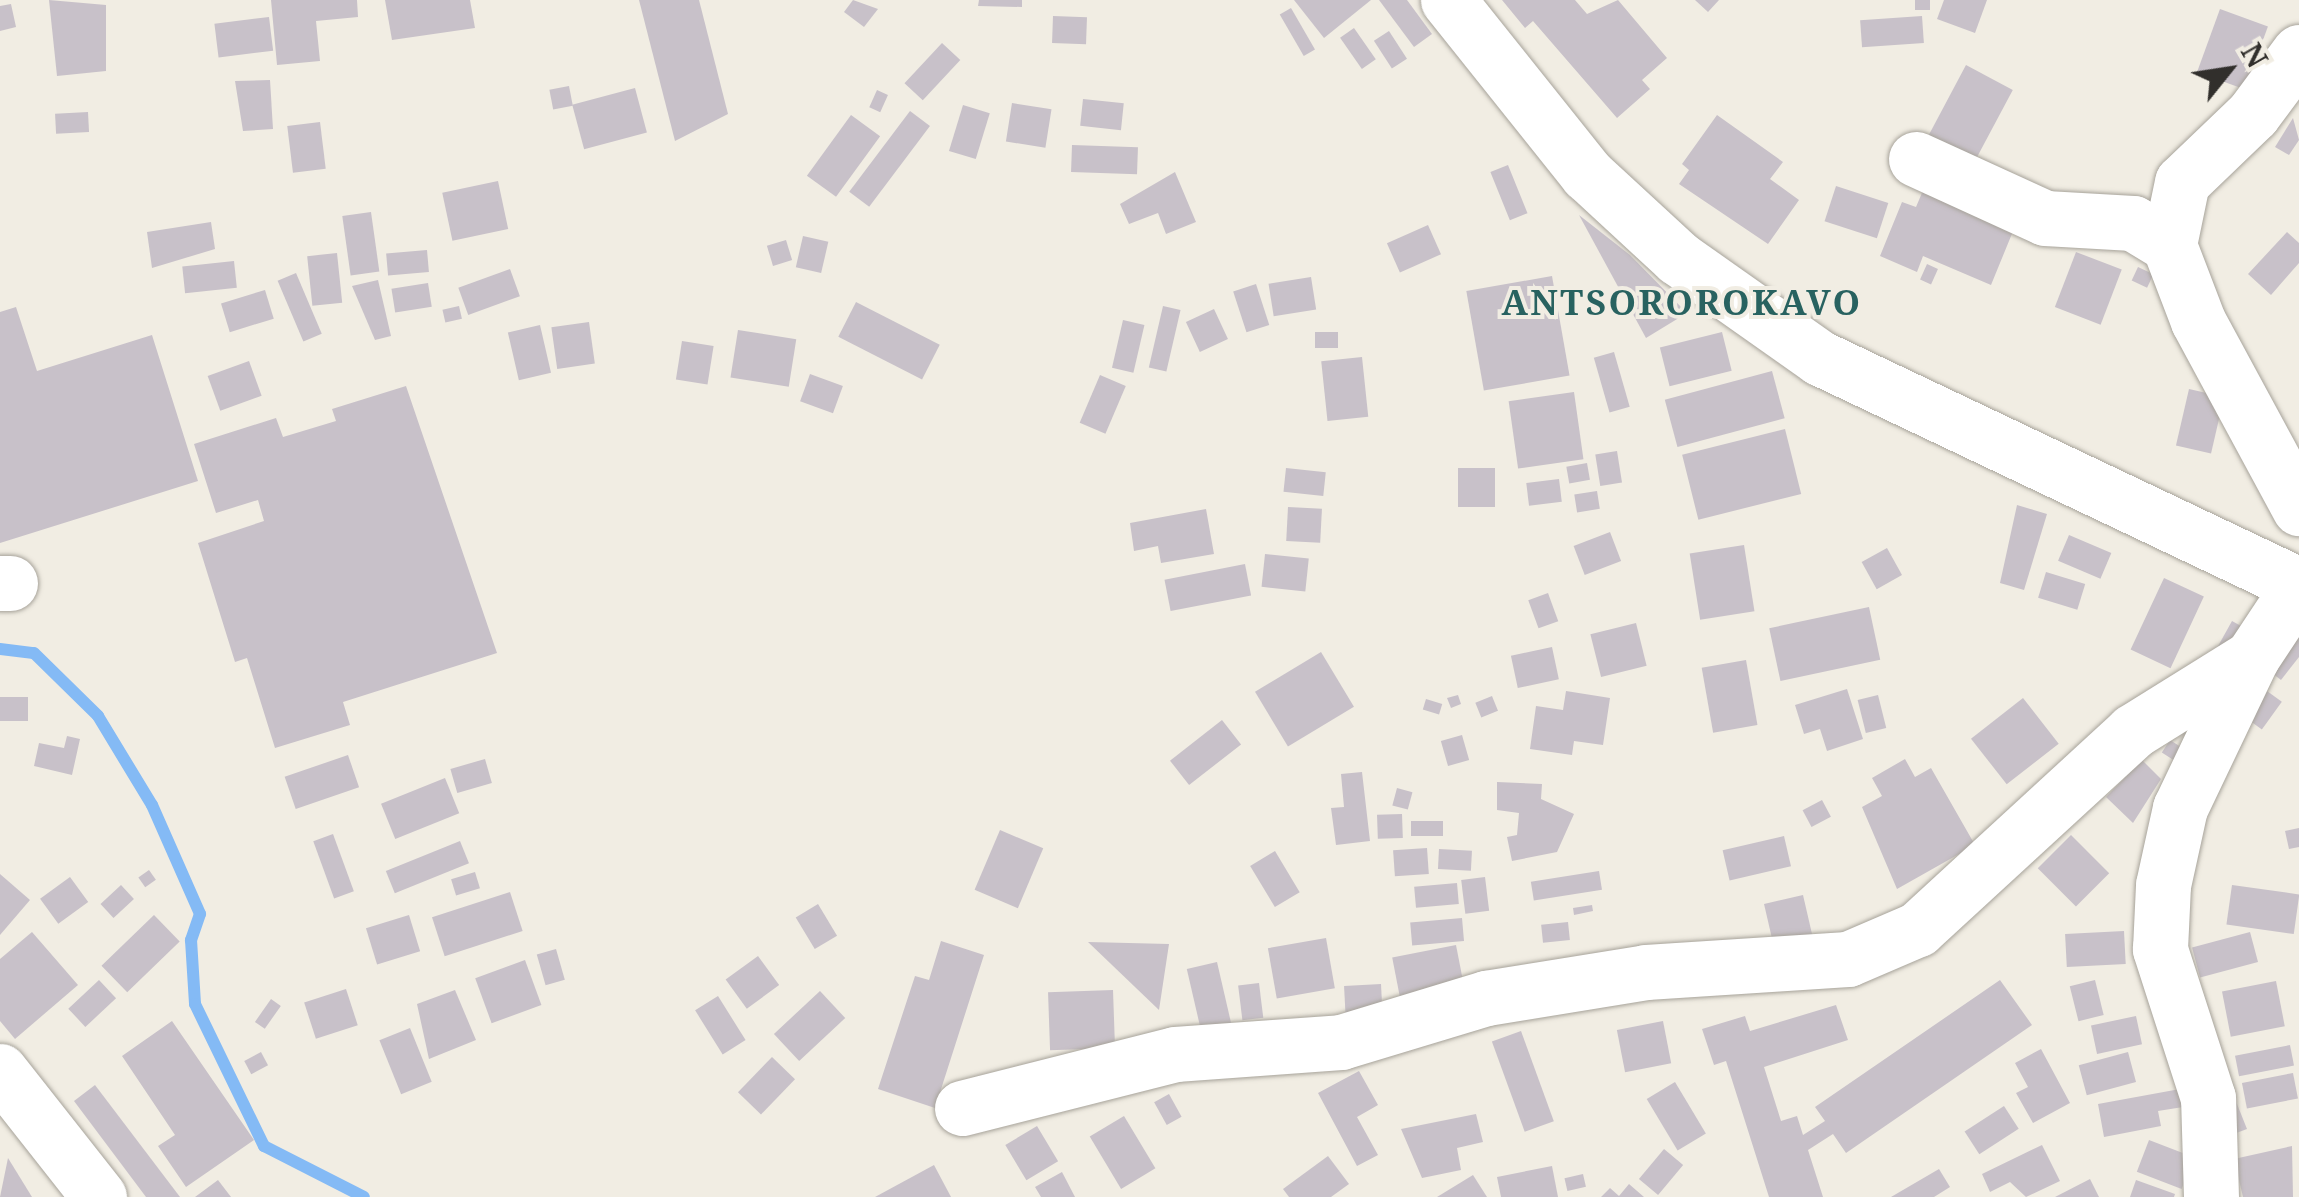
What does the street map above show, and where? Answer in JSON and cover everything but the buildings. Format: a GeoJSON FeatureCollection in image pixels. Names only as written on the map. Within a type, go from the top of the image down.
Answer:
{"type":"FeatureCollection","features":[{"type":"Feature","properties":{"kind":"street"},"geometry":{"type":"LineString","coordinates":[[1448,0],[1587,174],[1678,258],[1820,358],[2299,586],[2252,657],[2180,808],[2163,885],[2160,949],[2208,1098],[2211,1197]]}},
{"type":"Feature","properties":{"kind":"street"},"geometry":{"type":"LineString","coordinates":[[2299,52],[2253,114],[2182,182],[2169,245],[2198,321],[2299,508]]}},
{"type":"Feature","properties":{"kind":"street"},"geometry":{"type":"LineString","coordinates":[[1916,159],[2044,218],[2133,223],[2169,245]]}},
{"type":"Feature","properties":{"kind":"street"},"geometry":{"type":"LineString","coordinates":[[962,1108],[1175,1054],[1341,1042],[1504,995],[1646,972],[1848,959],[1918,930],[2132,731],[2252,657]]}},
{"type":"Feature","properties":{"kind":"street"},"geometry":{"type":"LineString","coordinates":[[0,1071],[99,1197]]}},
{"type":"Feature","properties":{"kind":"waterway"},"geometry":{"type":"LineString","coordinates":[[0,649],[34,653],[98,716],[152,805],[200,914],[191,940],[195,1004],[264,1146],[364,1197]]}},
{"type":"Feature","properties":{"kind":"district","name":"ANTSOROROKAVO"},"geometry":{"type":"Point","coordinates":[1682,302]}}]}
